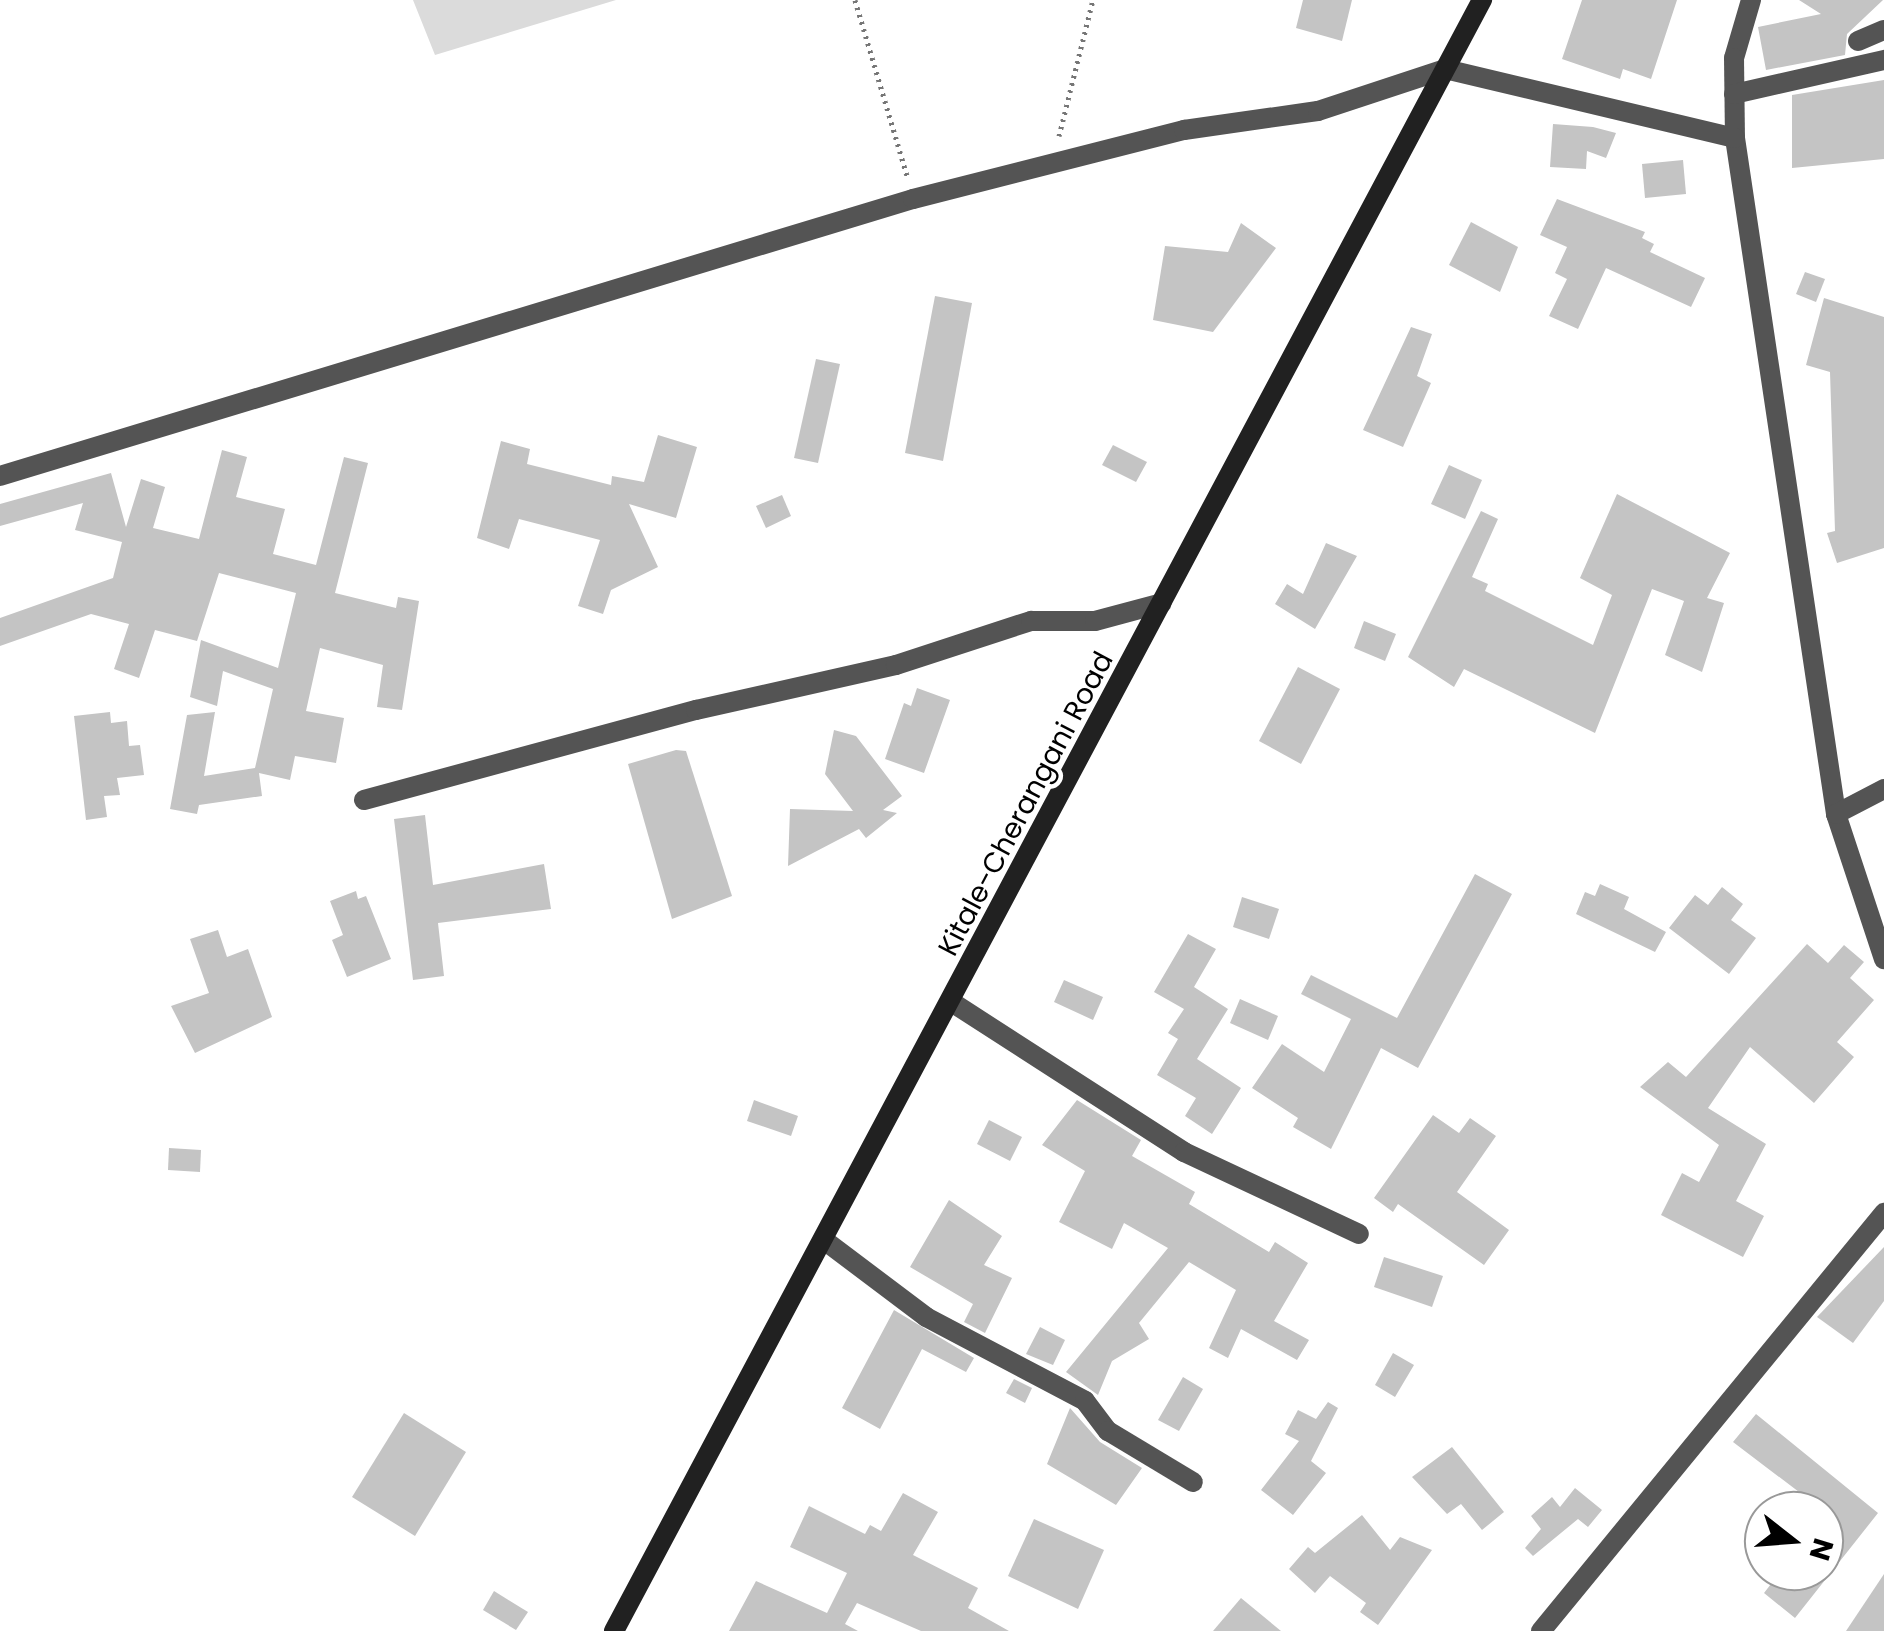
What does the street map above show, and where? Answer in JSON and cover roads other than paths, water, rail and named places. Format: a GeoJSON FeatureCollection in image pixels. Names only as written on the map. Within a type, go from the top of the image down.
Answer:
{"type":"FeatureCollection","features":[{"type":"Feature","properties":{"kind":"main road","name":"Kitale-Cherangani Road"},"geometry":{"type":"LineString","coordinates":[[614,1631],[953,1002],[1482,0]]}},
{"type":"Feature","properties":{"kind":"street"},"geometry":{"type":"LineString","coordinates":[[1751,0],[1734,58],[1735,138],[1836,814],[1884,959]]}},
{"type":"Feature","properties":{"kind":"street"},"geometry":{"type":"LineString","coordinates":[[1858,41],[1884,30]]}},
{"type":"Feature","properties":{"kind":"street"},"geometry":{"type":"LineString","coordinates":[[1734,94],[1884,60]]}},
{"type":"Feature","properties":{"kind":"street"},"geometry":{"type":"LineString","coordinates":[[0,476],[913,198],[1052,168],[1184,130],[1318,111],[1446,69],[1735,138]]}},
{"type":"Feature","properties":{"kind":"street"},"geometry":{"type":"LineString","coordinates":[[364,800],[696,710],[896,665],[1031,620],[1095,621],[1162,603]]}},
{"type":"Feature","properties":{"kind":"street"},"geometry":{"type":"LineString","coordinates":[[1836,814],[1884,789]]}},
{"type":"Feature","properties":{"kind":"street"},"geometry":{"type":"LineString","coordinates":[[953,1002],[1184,1152],[1359,1234]]}},
{"type":"Feature","properties":{"kind":"street"},"geometry":{"type":"LineString","coordinates":[[1541,1631],[1884,1214]]}},
{"type":"Feature","properties":{"kind":"street"},"geometry":{"type":"LineString","coordinates":[[824,1240],[926,1317],[1085,1401],[1108,1432],[1193,1482]]}}]}
